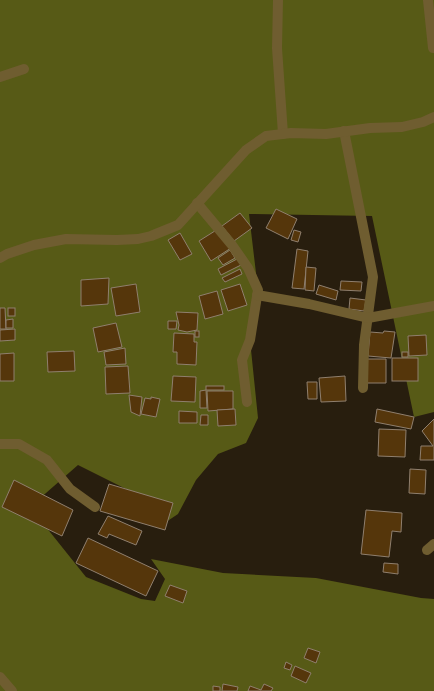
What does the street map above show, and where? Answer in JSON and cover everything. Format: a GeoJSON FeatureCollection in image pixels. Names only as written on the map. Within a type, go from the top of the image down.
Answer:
{"type":"FeatureCollection","features":[{"type":"Feature","properties":{"kind":"street"},"geometry":{"type":"LineString","coordinates":[[278,0],[277,48],[283,134]]}},
{"type":"Feature","properties":{"kind":"street"},"geometry":{"type":"LineString","coordinates":[[428,0],[433,48]]}},
{"type":"Feature","properties":{"kind":"street"},"geometry":{"type":"LineString","coordinates":[[0,77],[24,69]]}},
{"type":"Feature","properties":{"kind":"street"},"geometry":{"type":"LineString","coordinates":[[0,258],[7,254],[34,245],[66,239],[138,239],[151,236],[178,225],[246,150],[266,136],[291,133],[326,134],[370,128],[402,127],[423,122],[434,117]]}},
{"type":"Feature","properties":{"kind":"street"},"geometry":{"type":"LineString","coordinates":[[344,131],[373,277],[364,345],[363,388]]}},
{"type":"Feature","properties":{"kind":"street"},"geometry":{"type":"LineString","coordinates":[[198,203],[232,245],[248,268],[258,290],[250,340],[242,360],[247,402]]}},
{"type":"Feature","properties":{"kind":"street"},"geometry":{"type":"LineString","coordinates":[[257,295],[309,304],[368,318],[434,306]]}},
{"type":"Feature","properties":{"kind":"street"},"geometry":{"type":"LineString","coordinates":[[0,444],[19,444],[47,460],[70,489],[95,507]]}},
{"type":"Feature","properties":{"kind":"street"},"geometry":{"type":"LineString","coordinates":[[0,676],[12,691]]}},
{"type":"Feature","properties":{"kind":"shaded area"},"geometry":{"type":"Polygon","coordinates":[[[0,0],[434,0],[434,412],[414,417],[372,216],[249,214],[258,290],[250,340],[258,418],[246,443],[218,454],[196,480],[178,514],[163,524],[160,506],[78,465],[30,507],[86,577],[141,599],[155,601],[165,579],[151,559],[223,573],[316,578],[421,598],[434,599],[434,691],[0,691],[0,0]]]}},
{"type":"Feature","properties":{"kind":"building"},"geometry":{"type":"Polygon","coordinates":[[[276,209],[297,219],[288,239],[266,228],[276,209]]]}},
{"type":"Feature","properties":{"kind":"building"},"geometry":{"type":"Polygon","coordinates":[[[240,213],[252,228],[234,241],[222,226],[240,213]]]}},
{"type":"Feature","properties":{"kind":"building"},"geometry":{"type":"Polygon","coordinates":[[[218,229],[231,248],[211,261],[199,241],[218,229]]]}},
{"type":"Feature","properties":{"kind":"building"},"geometry":{"type":"Polygon","coordinates":[[[294,230],[301,232],[298,242],[291,240],[294,230]]]}},
{"type":"Feature","properties":{"kind":"building"},"geometry":{"type":"Polygon","coordinates":[[[180,233],[192,254],[180,260],[168,240],[180,233]]]}},
{"type":"Feature","properties":{"kind":"building"},"geometry":{"type":"Polygon","coordinates":[[[297,249],[308,251],[304,289],[292,288],[297,249]]]}},
{"type":"Feature","properties":{"kind":"building"},"geometry":{"type":"Polygon","coordinates":[[[230,250],[235,258],[223,265],[218,258],[230,250]]]}},
{"type":"Feature","properties":{"kind":"building"},"geometry":{"type":"Polygon","coordinates":[[[237,259],[241,265],[221,275],[218,269],[237,259]]]}},
{"type":"Feature","properties":{"kind":"building"},"geometry":{"type":"Polygon","coordinates":[[[306,267],[316,268],[314,291],[305,290],[306,267]]]}},
{"type":"Feature","properties":{"kind":"building"},"geometry":{"type":"Polygon","coordinates":[[[240,269],[242,274],[225,282],[222,278],[240,269]]]}},
{"type":"Feature","properties":{"kind":"building"},"geometry":{"type":"Polygon","coordinates":[[[109,278],[108,304],[81,306],[81,280],[109,278]]]}},
{"type":"Feature","properties":{"kind":"building"},"geometry":{"type":"Polygon","coordinates":[[[341,281],[362,282],[361,291],[340,290],[341,281]]]}},
{"type":"Feature","properties":{"kind":"building"},"geometry":{"type":"Polygon","coordinates":[[[136,284],[140,312],[116,316],[111,288],[136,284]]]}},
{"type":"Feature","properties":{"kind":"building"},"geometry":{"type":"Polygon","coordinates":[[[240,284],[247,305],[228,311],[221,290],[240,284]]]}},
{"type":"Feature","properties":{"kind":"building"},"geometry":{"type":"Polygon","coordinates":[[[319,285],[338,291],[336,300],[316,294],[319,285]]]}},
{"type":"Feature","properties":{"kind":"building"},"geometry":{"type":"Polygon","coordinates":[[[217,291],[223,314],[205,319],[199,296],[217,291]]]}},
{"type":"Feature","properties":{"kind":"building"},"geometry":{"type":"Polygon","coordinates":[[[350,298],[366,300],[364,311],[349,309],[350,298]]]}},
{"type":"Feature","properties":{"kind":"building"},"geometry":{"type":"Polygon","coordinates":[[[0,308],[5,308],[6,329],[0,329],[0,308]]]}},
{"type":"Feature","properties":{"kind":"building"},"geometry":{"type":"Polygon","coordinates":[[[8,308],[15,308],[15,316],[8,316],[8,308]]]}},
{"type":"Feature","properties":{"kind":"building"},"geometry":{"type":"Polygon","coordinates":[[[176,312],[198,313],[197,330],[187,332],[178,330],[179,325],[176,312]]]}},
{"type":"Feature","properties":{"kind":"building"},"geometry":{"type":"Polygon","coordinates":[[[13,319],[13,328],[6,328],[6,320],[13,319]]]}},
{"type":"Feature","properties":{"kind":"building"},"geometry":{"type":"Polygon","coordinates":[[[168,321],[177,321],[176,329],[168,329],[168,321]]]}},
{"type":"Feature","properties":{"kind":"building"},"geometry":{"type":"Polygon","coordinates":[[[116,323],[122,347],[98,352],[93,328],[116,323]]]}},
{"type":"Feature","properties":{"kind":"building"},"geometry":{"type":"Polygon","coordinates":[[[15,329],[15,340],[0,341],[0,330],[15,329]]]}},
{"type":"Feature","properties":{"kind":"building"},"geometry":{"type":"Polygon","coordinates":[[[195,331],[199,331],[199,337],[195,337],[195,331]]]}},
{"type":"Feature","properties":{"kind":"building"},"geometry":{"type":"Polygon","coordinates":[[[384,331],[395,332],[391,358],[368,356],[370,332],[383,333],[384,331]]]}},
{"type":"Feature","properties":{"kind":"building"},"geometry":{"type":"Polygon","coordinates":[[[174,333],[194,334],[194,342],[197,342],[196,365],[177,364],[177,352],[173,352],[174,333]]]}},
{"type":"Feature","properties":{"kind":"building"},"geometry":{"type":"Polygon","coordinates":[[[426,335],[427,355],[409,356],[408,336],[426,335]]]}},
{"type":"Feature","properties":{"kind":"building"},"geometry":{"type":"Polygon","coordinates":[[[125,348],[126,364],[106,365],[104,352],[125,348]]]}},
{"type":"Feature","properties":{"kind":"building"},"geometry":{"type":"Polygon","coordinates":[[[74,351],[75,371],[48,372],[47,352],[74,351]]]}},
{"type":"Feature","properties":{"kind":"building"},"geometry":{"type":"Polygon","coordinates":[[[402,352],[408,352],[408,357],[402,357],[402,352]]]}},
{"type":"Feature","properties":{"kind":"building"},"geometry":{"type":"Polygon","coordinates":[[[14,353],[14,381],[0,381],[0,354],[14,353]]]}},
{"type":"Feature","properties":{"kind":"building"},"geometry":{"type":"Polygon","coordinates":[[[392,358],[418,358],[418,381],[392,381],[392,358]]]}},
{"type":"Feature","properties":{"kind":"building"},"geometry":{"type":"Polygon","coordinates":[[[367,359],[386,359],[386,383],[366,383],[367,359]]]}},
{"type":"Feature","properties":{"kind":"building"},"geometry":{"type":"Polygon","coordinates":[[[128,366],[130,393],[106,394],[105,367],[128,366]]]}},
{"type":"Feature","properties":{"kind":"building"},"geometry":{"type":"Polygon","coordinates":[[[173,376],[196,377],[195,402],[171,401],[173,376]]]}},
{"type":"Feature","properties":{"kind":"building"},"geometry":{"type":"Polygon","coordinates":[[[345,376],[346,401],[321,402],[319,378],[345,376]]]}},
{"type":"Feature","properties":{"kind":"building"},"geometry":{"type":"Polygon","coordinates":[[[307,382],[317,382],[317,399],[308,399],[307,382]]]}},
{"type":"Feature","properties":{"kind":"building"},"geometry":{"type":"Polygon","coordinates":[[[206,386],[224,386],[224,390],[206,390],[206,386]]]}},
{"type":"Feature","properties":{"kind":"building"},"geometry":{"type":"Polygon","coordinates":[[[206,390],[207,408],[200,408],[200,391],[206,390]]]}},
{"type":"Feature","properties":{"kind":"building"},"geometry":{"type":"Polygon","coordinates":[[[207,391],[233,391],[233,409],[208,411],[207,391]]]}},
{"type":"Feature","properties":{"kind":"building"},"geometry":{"type":"Polygon","coordinates":[[[129,395],[142,397],[140,416],[131,412],[129,395]]]}},
{"type":"Feature","properties":{"kind":"building"},"geometry":{"type":"Polygon","coordinates":[[[151,397],[160,399],[156,417],[141,414],[145,398],[151,399],[151,397]]]}},
{"type":"Feature","properties":{"kind":"building"},"geometry":{"type":"Polygon","coordinates":[[[235,409],[236,425],[218,426],[217,410],[235,409]]]}},
{"type":"Feature","properties":{"kind":"building"},"geometry":{"type":"Polygon","coordinates":[[[377,409],[414,417],[411,429],[375,422],[377,409]]]}},
{"type":"Feature","properties":{"kind":"building"},"geometry":{"type":"Polygon","coordinates":[[[179,411],[197,412],[197,423],[179,423],[179,411]]]}},
{"type":"Feature","properties":{"kind":"building"},"geometry":{"type":"Polygon","coordinates":[[[201,415],[208,415],[208,425],[200,425],[201,415]]]}},
{"type":"Feature","properties":{"kind":"building"},"geometry":{"type":"Polygon","coordinates":[[[434,419],[434,460],[420,460],[421,446],[433,446],[422,431],[434,419]]]}},
{"type":"Feature","properties":{"kind":"building"},"geometry":{"type":"Polygon","coordinates":[[[379,429],[406,430],[405,457],[378,456],[379,429]]]}},
{"type":"Feature","properties":{"kind":"building"},"geometry":{"type":"Polygon","coordinates":[[[410,469],[426,470],[425,494],[409,493],[410,469]]]}},
{"type":"Feature","properties":{"kind":"building"},"geometry":{"type":"Polygon","coordinates":[[[14,480],[73,510],[62,536],[2,507],[14,480]]]}},
{"type":"Feature","properties":{"kind":"building"},"geometry":{"type":"Polygon","coordinates":[[[109,484],[173,503],[165,530],[100,511],[109,484]]]}},
{"type":"Feature","properties":{"kind":"building"},"geometry":{"type":"Polygon","coordinates":[[[366,510],[402,513],[401,532],[392,531],[389,557],[361,554],[366,510]]]}},
{"type":"Feature","properties":{"kind":"building"},"geometry":{"type":"Polygon","coordinates":[[[108,516],[142,531],[136,545],[109,534],[107,538],[98,534],[108,516]]]}},
{"type":"Feature","properties":{"kind":"building"},"geometry":{"type":"Polygon","coordinates":[[[88,538],[158,571],[146,596],[76,563],[88,538]]]}},
{"type":"Feature","properties":{"kind":"building"},"geometry":{"type":"Polygon","coordinates":[[[384,563],[398,564],[398,574],[383,572],[384,563]]]}},
{"type":"Feature","properties":{"kind":"building"},"geometry":{"type":"Polygon","coordinates":[[[170,585],[187,591],[183,603],[165,596],[170,585]]]}},
{"type":"Feature","properties":{"kind":"building"},"geometry":{"type":"Polygon","coordinates":[[[308,648],[320,652],[316,663],[304,658],[308,648]]]}},
{"type":"Feature","properties":{"kind":"building"},"geometry":{"type":"Polygon","coordinates":[[[286,662],[292,665],[290,670],[284,668],[286,662]]]}},
{"type":"Feature","properties":{"kind":"building"},"geometry":{"type":"Polygon","coordinates":[[[295,666],[311,673],[306,683],[291,676],[295,666]]]}},
{"type":"Feature","properties":{"kind":"building"},"geometry":{"type":"Polygon","coordinates":[[[223,684],[238,687],[237,691],[222,691],[223,684]]]}},
{"type":"Feature","properties":{"kind":"building"},"geometry":{"type":"Polygon","coordinates":[[[264,684],[273,688],[271,691],[248,691],[250,686],[261,690],[264,684]]]}},
{"type":"Feature","properties":{"kind":"building"},"geometry":{"type":"Polygon","coordinates":[[[213,686],[220,687],[220,691],[213,691],[213,686]]]}}]}
